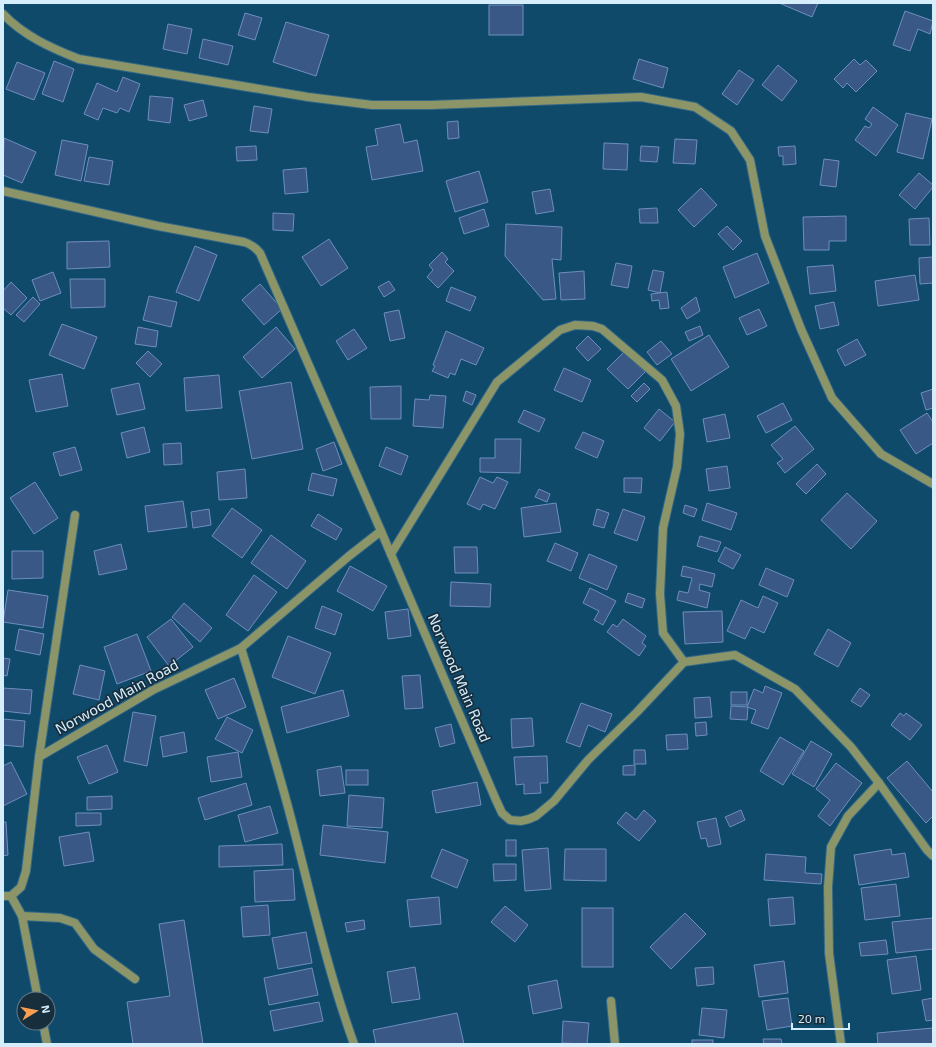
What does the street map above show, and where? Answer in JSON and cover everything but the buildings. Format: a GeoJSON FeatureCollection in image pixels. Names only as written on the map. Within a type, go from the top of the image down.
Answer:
{"type":"FeatureCollection","features":[{"type":"Feature","properties":{"kind":"street"},"geometry":{"type":"LineString","coordinates":[[3,14],[11,23],[48,47],[79,59],[308,97],[372,105],[431,105],[641,97],[695,107],[731,131],[750,160],[765,236],[801,329],[832,398],[882,454],[933,484]]}},
{"type":"Feature","properties":{"kind":"street"},"geometry":{"type":"LineString","coordinates":[[3,191],[158,226],[244,242],[251,244],[256,248],[260,253],[381,531]]}},
{"type":"Feature","properties":{"kind":"street"},"geometry":{"type":"LineString","coordinates":[[391,554],[497,382],[560,330],[575,325],[593,326],[602,329],[662,380],[676,406],[680,434],[677,468],[663,528],[660,594],[663,633],[684,662],[735,655],[795,689],[851,747],[933,856]]}},
{"type":"Feature","properties":{"kind":"street"},"geometry":{"type":"LineString","coordinates":[[36,991],[22,916],[7,896],[20,887],[26,871],[40,757],[75,515]]}},
{"type":"Feature","properties":{"kind":"street","name":"Norwood Main Road"},"geometry":{"type":"LineString","coordinates":[[40,757],[153,690],[242,648],[349,556],[381,531],[496,800],[502,813],[510,820],[521,821],[529,819],[554,801],[588,760],[637,712],[684,662]]}},
{"type":"Feature","properties":{"kind":"street"},"geometry":{"type":"LineString","coordinates":[[242,648],[285,798],[331,971],[354,1044]]}},
{"type":"Feature","properties":{"kind":"street"},"geometry":{"type":"LineString","coordinates":[[841,1044],[829,952],[828,886],[831,847],[848,816],[879,784]]}},
{"type":"Feature","properties":{"kind":"street"},"geometry":{"type":"LineString","coordinates":[[22,916],[60,918],[75,923],[94,949],[135,979]]}},
{"type":"Feature","properties":{"kind":"street"},"geometry":{"type":"LineString","coordinates":[[611,1001],[615,1044]]}},
{"type":"Feature","properties":{"kind":"street"},"geometry":{"type":"LineString","coordinates":[[45,1031],[47,1044]]}}]}
